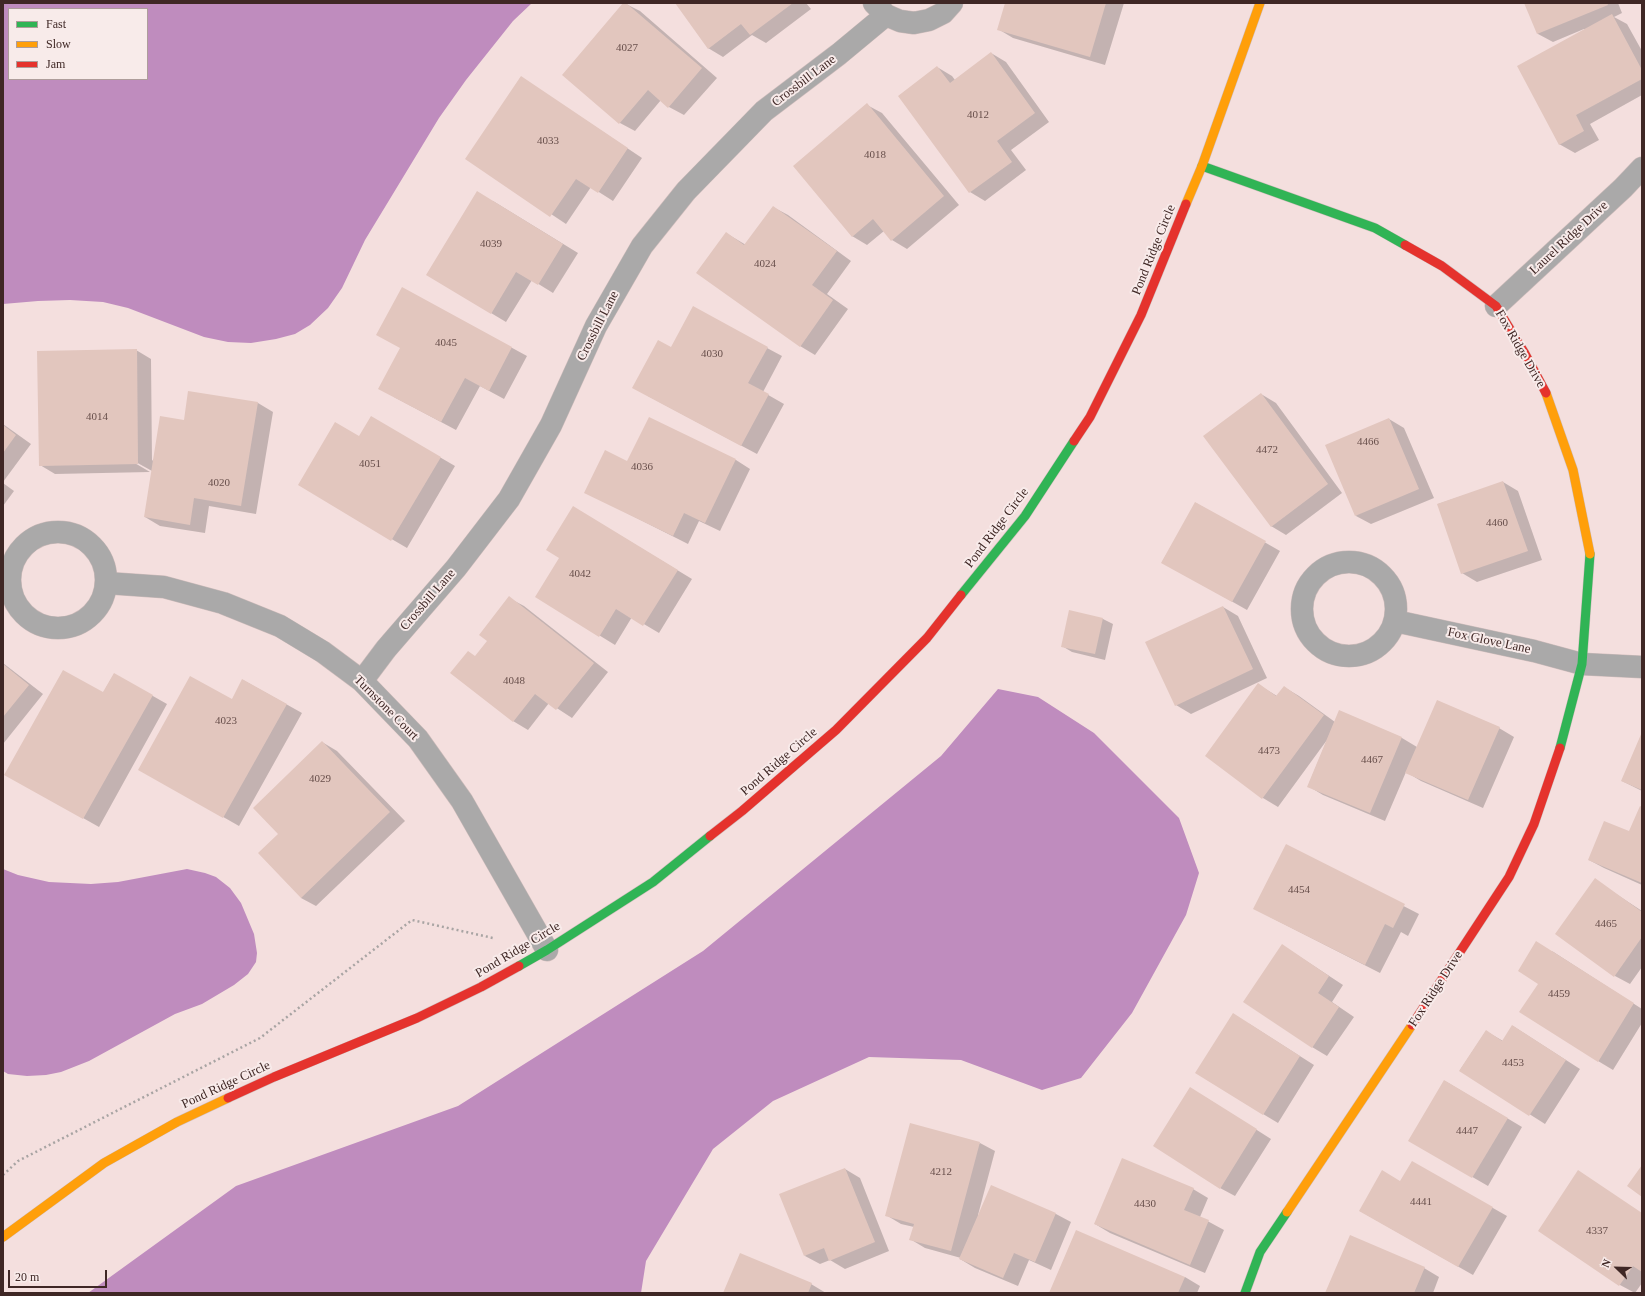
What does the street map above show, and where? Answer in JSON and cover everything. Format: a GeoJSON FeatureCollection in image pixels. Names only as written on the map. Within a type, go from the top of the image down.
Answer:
{"type":"FeatureCollection","features":[{"type":"Feature","properties":{"kind":"street","name":"Crossbill Lane"},"geometry":{"type":"LineString","coordinates":[[362,681],[386,649],[456,568],[509,499],[552,425],[596,326],[642,246],[686,191],[764,111],[839,54],[880,9],[900,21],[914,23],[929,20],[942,13],[952,3]]}},
{"type":"Feature","properties":{"kind":"street","name":"Pond Ridge Circle"},"geometry":{"type":"LineString","coordinates":[[3,1237],[104,1164],[177,1122],[274,1077],[417,1018],[481,988],[547,950],[653,882],[742,811],[836,730],[927,638],[1025,516],[1090,417],[1141,316],[1202,166],[1260,3]]}},
{"type":"Feature","properties":{"kind":"street","name":"Fox Ridge Drive"},"geometry":{"type":"LineString","coordinates":[[1202,166],[1375,228],[1442,266],[1496,306],[1524,352],[1548,396],[1573,470],[1590,556],[1582,664],[1562,744],[1534,824],[1509,877],[1260,1252],[1245,1293]]}},
{"type":"Feature","properties":{"kind":"street","name":"Laurel Ridge Drive"},"geometry":{"type":"LineString","coordinates":[[1496,306],[1642,168]]}},
{"type":"Feature","properties":{"kind":"street"},"geometry":{"type":"LineString","coordinates":[[53,532],[69,533],[85,540],[97,551],[104,566],[106,583],[103,597],[90,615],[84,620],[70,626],[55,628],[40,624],[28,617],[18,606],[12,592],[10,577],[14,561],[24,547],[37,537],[53,532]]}},
{"type":"Feature","properties":{"kind":"street"},"geometry":{"type":"LineString","coordinates":[[1346,561],[1361,562],[1375,569],[1386,578],[1393,592],[1397,606],[1395,621],[1389,635],[1379,646],[1366,653],[1352,656],[1337,655],[1323,649],[1312,639],[1304,626],[1302,612],[1303,597],[1309,583],[1319,572],[1332,564],[1346,561]]}},
{"type":"Feature","properties":{"kind":"street","name":"Turnstone Court"},"geometry":{"type":"LineString","coordinates":[[106,583],[164,587],[223,603],[280,626],[323,652],[362,681],[418,738],[462,801],[547,950]]}},
{"type":"Feature","properties":{"kind":"street","name":"Fox Glove Lane"},"geometry":{"type":"LineString","coordinates":[[1395,621],[1534,651],[1582,664]]}},
{"type":"Feature","properties":{"kind":"street"},"geometry":{"type":"LineString","coordinates":[[1582,664],[1642,667]]}},
{"type":"Feature","properties":{"kind":"path"},"geometry":{"type":"LineString","coordinates":[[3,1175],[18,1161],[260,1038],[412,920],[493,938]]}},
{"type":"Feature","properties":{"kind":"shaded area"},"geometry":{"type":"Polygon","coordinates":[[[3,3],[532,3],[513,21],[466,80],[439,118],[365,240],[342,288],[328,308],[310,325],[295,334],[276,339],[251,343],[228,342],[204,337],[128,308],[103,302],[70,300],[3,304],[3,3]]]}},
{"type":"Feature","properties":{"kind":"shaded area"},"geometry":{"type":"Polygon","coordinates":[[[998,689],[1038,697],[1094,733],[1179,818],[1199,873],[1186,915],[1132,1013],[1081,1078],[1042,1090],[961,1060],[869,1057],[773,1101],[713,1149],[646,1261],[641,1293],[88,1293],[236,1186],[458,1106],[703,951],[941,756],[998,689]]]}},
{"type":"Feature","properties":{"kind":"shaded area"},"geometry":{"type":"Polygon","coordinates":[[[3,869],[18,875],[49,882],[91,884],[118,882],[187,869],[216,877],[230,888],[241,903],[254,934],[257,953],[256,962],[248,974],[234,985],[202,1004],[175,1014],[89,1061],[61,1072],[46,1075],[27,1076],[8,1074],[3,1071],[3,869]]]}},
{"type":"Feature","properties":{"kind":"building"},"geometry":{"type":"Polygon","coordinates":[[[623,3],[626,3],[702,68],[668,108],[648,90],[619,124],[562,75],[623,3]]]}},
{"type":"Feature","properties":{"kind":"building"},"geometry":{"type":"Polygon","coordinates":[[[675,3],[793,3],[750,35],[741,24],[708,49],[675,3]]]}},
{"type":"Feature","properties":{"kind":"building"},"geometry":{"type":"Polygon","coordinates":[[[1005,3],[1106,3],[1090,57],[997,30],[1005,3]]]}},
{"type":"Feature","properties":{"kind":"building"},"geometry":{"type":"Polygon","coordinates":[[[1524,3],[1607,3],[1608,5],[1537,34],[1524,3]]]}},
{"type":"Feature","properties":{"kind":"building"},"geometry":{"type":"Polygon","coordinates":[[[1612,14],[1642,70],[1642,79],[1576,115],[1584,131],[1559,145],[1517,66],[1612,14]]]}},
{"type":"Feature","properties":{"kind":"building"},"geometry":{"type":"Polygon","coordinates":[[[991,52],[1035,113],[997,141],[1012,162],[969,193],[898,96],[937,66],[950,83],[991,52]]]}},
{"type":"Feature","properties":{"kind":"building"},"geometry":{"type":"Polygon","coordinates":[[[521,76],[628,148],[598,193],[576,179],[550,217],[465,159],[521,76]]]}},
{"type":"Feature","properties":{"kind":"building"},"geometry":{"type":"Polygon","coordinates":[[[867,103],[944,196],[891,241],[873,219],[852,237],[793,166],[867,103]]]}},
{"type":"Feature","properties":{"kind":"building"},"geometry":{"type":"Polygon","coordinates":[[[477,191],[563,244],[538,285],[516,272],[491,314],[426,275],[477,191]]]}},
{"type":"Feature","properties":{"kind":"building"},"geometry":{"type":"Polygon","coordinates":[[[773,206],[837,251],[812,285],[833,300],[800,347],[696,273],[726,232],[744,245],[773,206]]]}},
{"type":"Feature","properties":{"kind":"building"},"geometry":{"type":"Polygon","coordinates":[[[402,287],[512,347],[489,391],[465,378],[441,422],[378,389],[400,348],[376,335],[402,287]]]}},
{"type":"Feature","properties":{"kind":"building"},"geometry":{"type":"Polygon","coordinates":[[[693,306],[768,347],[748,383],[769,394],[741,446],[632,388],[658,340],[671,347],[693,306]]]}},
{"type":"Feature","properties":{"kind":"building"},"geometry":{"type":"Polygon","coordinates":[[[137,349],[138,464],[39,466],[37,351],[137,349]]]}},
{"type":"Feature","properties":{"kind":"building"},"geometry":{"type":"Polygon","coordinates":[[[188,391],[258,402],[241,506],[194,498],[190,525],[144,517],[160,416],[184,420],[188,391]]]}},
{"type":"Feature","properties":{"kind":"building"},"geometry":{"type":"Polygon","coordinates":[[[1261,393],[1328,484],[1271,527],[1203,436],[1261,393]]]}},
{"type":"Feature","properties":{"kind":"building"},"geometry":{"type":"Polygon","coordinates":[[[371,416],[441,457],[391,541],[298,485],[335,422],[359,436],[371,416]]]}},
{"type":"Feature","properties":{"kind":"building"},"geometry":{"type":"Polygon","coordinates":[[[649,417],[736,459],[705,523],[684,513],[673,536],[584,493],[605,450],[627,461],[649,417]]]}},
{"type":"Feature","properties":{"kind":"building"},"geometry":{"type":"Polygon","coordinates":[[[1389,418],[1419,489],[1355,516],[1325,445],[1389,418]]]}},
{"type":"Feature","properties":{"kind":"building"},"geometry":{"type":"Polygon","coordinates":[[[3,425],[16,435],[3,453],[3,425]]]}},
{"type":"Feature","properties":{"kind":"building"},"geometry":{"type":"Polygon","coordinates":[[[1503,481],[1528,551],[1461,574],[1437,504],[1503,481]]]}},
{"type":"Feature","properties":{"kind":"building"},"geometry":{"type":"Polygon","coordinates":[[[1195,502],[1266,541],[1232,602],[1161,563],[1195,502]]]}},
{"type":"Feature","properties":{"kind":"building"},"geometry":{"type":"Polygon","coordinates":[[[573,506],[678,570],[643,626],[616,609],[599,637],[535,597],[559,558],[546,550],[573,506]]]}},
{"type":"Feature","properties":{"kind":"building"},"geometry":{"type":"Polygon","coordinates":[[[509,596],[594,663],[556,710],[535,694],[513,722],[450,673],[468,651],[475,656],[487,641],[479,635],[509,596]]]}},
{"type":"Feature","properties":{"kind":"building"},"geometry":{"type":"Polygon","coordinates":[[[1223,606],[1253,669],[1175,706],[1145,642],[1223,606]]]}},
{"type":"Feature","properties":{"kind":"building"},"geometry":{"type":"Polygon","coordinates":[[[1069,610],[1103,618],[1095,654],[1061,647],[1069,610]]]}},
{"type":"Feature","properties":{"kind":"building"},"geometry":{"type":"Polygon","coordinates":[[[3,664],[29,685],[3,717],[3,664]]]}},
{"type":"Feature","properties":{"kind":"building"},"geometry":{"type":"Polygon","coordinates":[[[63,670],[103,692],[114,673],[153,695],[83,819],[4,775],[63,670]]]}},
{"type":"Feature","properties":{"kind":"building"},"geometry":{"type":"Polygon","coordinates":[[[190,676],[232,699],[242,679],[287,704],[223,818],[138,770],[190,676]]]}},
{"type":"Feature","properties":{"kind":"building"},"geometry":{"type":"Polygon","coordinates":[[[1258,683],[1276,696],[1284,686],[1324,715],[1262,799],[1205,756],[1258,683]]]}},
{"type":"Feature","properties":{"kind":"building"},"geometry":{"type":"Polygon","coordinates":[[[1437,700],[1500,727],[1468,800],[1405,773],[1437,700]]]}},
{"type":"Feature","properties":{"kind":"building"},"geometry":{"type":"Polygon","coordinates":[[[1339,710],[1402,737],[1370,813],[1307,787],[1339,710]]]}},
{"type":"Feature","properties":{"kind":"building"},"geometry":{"type":"Polygon","coordinates":[[[1642,732],[1642,790],[1621,781],[1642,732]]]}},
{"type":"Feature","properties":{"kind":"building"},"geometry":{"type":"Polygon","coordinates":[[[322,741],[390,812],[301,898],[258,853],[278,834],[253,808],[322,741]]]}},
{"type":"Feature","properties":{"kind":"building"},"geometry":{"type":"Polygon","coordinates":[[[1640,806],[1642,807],[1642,883],[1588,860],[1604,821],[1629,831],[1640,806]]]}},
{"type":"Feature","properties":{"kind":"building"},"geometry":{"type":"Polygon","coordinates":[[[1286,844],[1405,904],[1393,928],[1385,924],[1365,965],[1253,909],[1286,844]]]}},
{"type":"Feature","properties":{"kind":"building"},"geometry":{"type":"Polygon","coordinates":[[[1595,878],[1642,912],[1642,937],[1614,977],[1555,934],[1595,878]]]}},
{"type":"Feature","properties":{"kind":"building"},"geometry":{"type":"Polygon","coordinates":[[[1536,941],[1634,1003],[1598,1062],[1519,1012],[1538,984],[1518,971],[1536,941]]]}},
{"type":"Feature","properties":{"kind":"building"},"geometry":{"type":"Polygon","coordinates":[[[1282,944],[1329,976],[1318,993],[1339,1007],[1312,1048],[1243,1002],[1282,944]]]}},
{"type":"Feature","properties":{"kind":"building"},"geometry":{"type":"Polygon","coordinates":[[[1233,1013],[1300,1056],[1263,1115],[1195,1073],[1233,1013]]]}},
{"type":"Feature","properties":{"kind":"building"},"geometry":{"type":"Polygon","coordinates":[[[1512,1025],[1566,1060],[1529,1116],[1459,1071],[1486,1030],[1502,1041],[1512,1025]]]}},
{"type":"Feature","properties":{"kind":"building"},"geometry":{"type":"Polygon","coordinates":[[[1444,1080],[1508,1118],[1472,1178],[1408,1141],[1444,1080]]]}},
{"type":"Feature","properties":{"kind":"building"},"geometry":{"type":"Polygon","coordinates":[[[1190,1087],[1257,1129],[1220,1189],[1153,1146],[1190,1087]]]}},
{"type":"Feature","properties":{"kind":"building"},"geometry":{"type":"Polygon","coordinates":[[[910,1123],[980,1142],[951,1251],[909,1240],[914,1224],[885,1216],[910,1123]]]}},
{"type":"Feature","properties":{"kind":"building"},"geometry":{"type":"Polygon","coordinates":[[[1122,1158],[1194,1188],[1184,1210],[1209,1220],[1190,1265],[1094,1224],[1122,1158]]]}},
{"type":"Feature","properties":{"kind":"building"},"geometry":{"type":"Polygon","coordinates":[[[1412,1161],[1493,1207],[1458,1267],[1359,1211],[1382,1170],[1400,1181],[1412,1161]]]}},
{"type":"Feature","properties":{"kind":"building"},"geometry":{"type":"Polygon","coordinates":[[[1642,1165],[1642,1197],[1627,1186],[1642,1165]]]}},
{"type":"Feature","properties":{"kind":"building"},"geometry":{"type":"Polygon","coordinates":[[[845,1168],[875,1242],[829,1261],[824,1248],[804,1256],[779,1194],[845,1168]]]}},
{"type":"Feature","properties":{"kind":"building"},"geometry":{"type":"Polygon","coordinates":[[[1578,1170],[1642,1213],[1642,1272],[1633,1266],[1619,1286],[1538,1231],[1578,1170]]]}},
{"type":"Feature","properties":{"kind":"building"},"geometry":{"type":"Polygon","coordinates":[[[991,1185],[1056,1213],[1035,1262],[1014,1253],[1003,1278],[959,1259],[991,1185]]]}},
{"type":"Feature","properties":{"kind":"building"},"geometry":{"type":"Polygon","coordinates":[[[1076,1230],[1185,1277],[1178,1293],[1049,1293],[1076,1230]]]}},
{"type":"Feature","properties":{"kind":"building"},"geometry":{"type":"Polygon","coordinates":[[[1350,1235],[1425,1267],[1414,1293],[1325,1293],[1350,1235]]]}},
{"type":"Feature","properties":{"kind":"building"},"geometry":{"type":"Polygon","coordinates":[[[740,1253],[812,1283],[808,1293],[723,1293],[740,1253]]]}},
{"type":"Feature","properties":{"kind":"traffic: fast"},"geometry":{"type":"LineString","coordinates":[[1202,166],[1375,228],[1405,245]]}},
{"type":"Feature","properties":{"kind":"traffic: fast"},"geometry":{"type":"LineString","coordinates":[[961,595],[1025,516],[1074,441]]}},
{"type":"Feature","properties":{"kind":"traffic: fast"},"geometry":{"type":"LineString","coordinates":[[1560,748],[1582,664],[1590,554]]}},
{"type":"Feature","properties":{"kind":"traffic: fast"},"geometry":{"type":"LineString","coordinates":[[519,966],[547,950],[653,882],[710,836]]}},
{"type":"Feature","properties":{"kind":"traffic: fast"},"geometry":{"type":"LineString","coordinates":[[1245,1293],[1260,1252],[1287,1212]]}},
{"type":"Feature","properties":{"kind":"traffic: slow"},"geometry":{"type":"LineString","coordinates":[[1186,204],[1202,166],[1260,3]]}},
{"type":"Feature","properties":{"kind":"traffic: slow"},"geometry":{"type":"LineString","coordinates":[[1546,393],[1573,470],[1590,554]]}},
{"type":"Feature","properties":{"kind":"traffic: slow"},"geometry":{"type":"LineString","coordinates":[[1287,1212],[1412,1025]]}},
{"type":"Feature","properties":{"kind":"traffic: slow"},"geometry":{"type":"LineString","coordinates":[[3,1237],[104,1163],[177,1122],[228,1098]]}},
{"type":"Feature","properties":{"kind":"traffic: jam"},"geometry":{"type":"LineString","coordinates":[[1074,441],[1090,417],[1141,315],[1186,204]]}},
{"type":"Feature","properties":{"kind":"traffic: jam"},"geometry":{"type":"LineString","coordinates":[[1405,245],[1442,266],[1496,306],[1524,352],[1546,393]]}},
{"type":"Feature","properties":{"kind":"traffic: jam"},"geometry":{"type":"LineString","coordinates":[[710,836],[742,811],[836,730],[927,638],[961,595]]}},
{"type":"Feature","properties":{"kind":"traffic: jam"},"geometry":{"type":"LineString","coordinates":[[1412,1025],[1509,877],[1534,824],[1560,748]]}},
{"type":"Feature","properties":{"kind":"traffic: jam"},"geometry":{"type":"LineString","coordinates":[[228,1098],[274,1077],[417,1018],[481,987],[519,966]]}}]}
